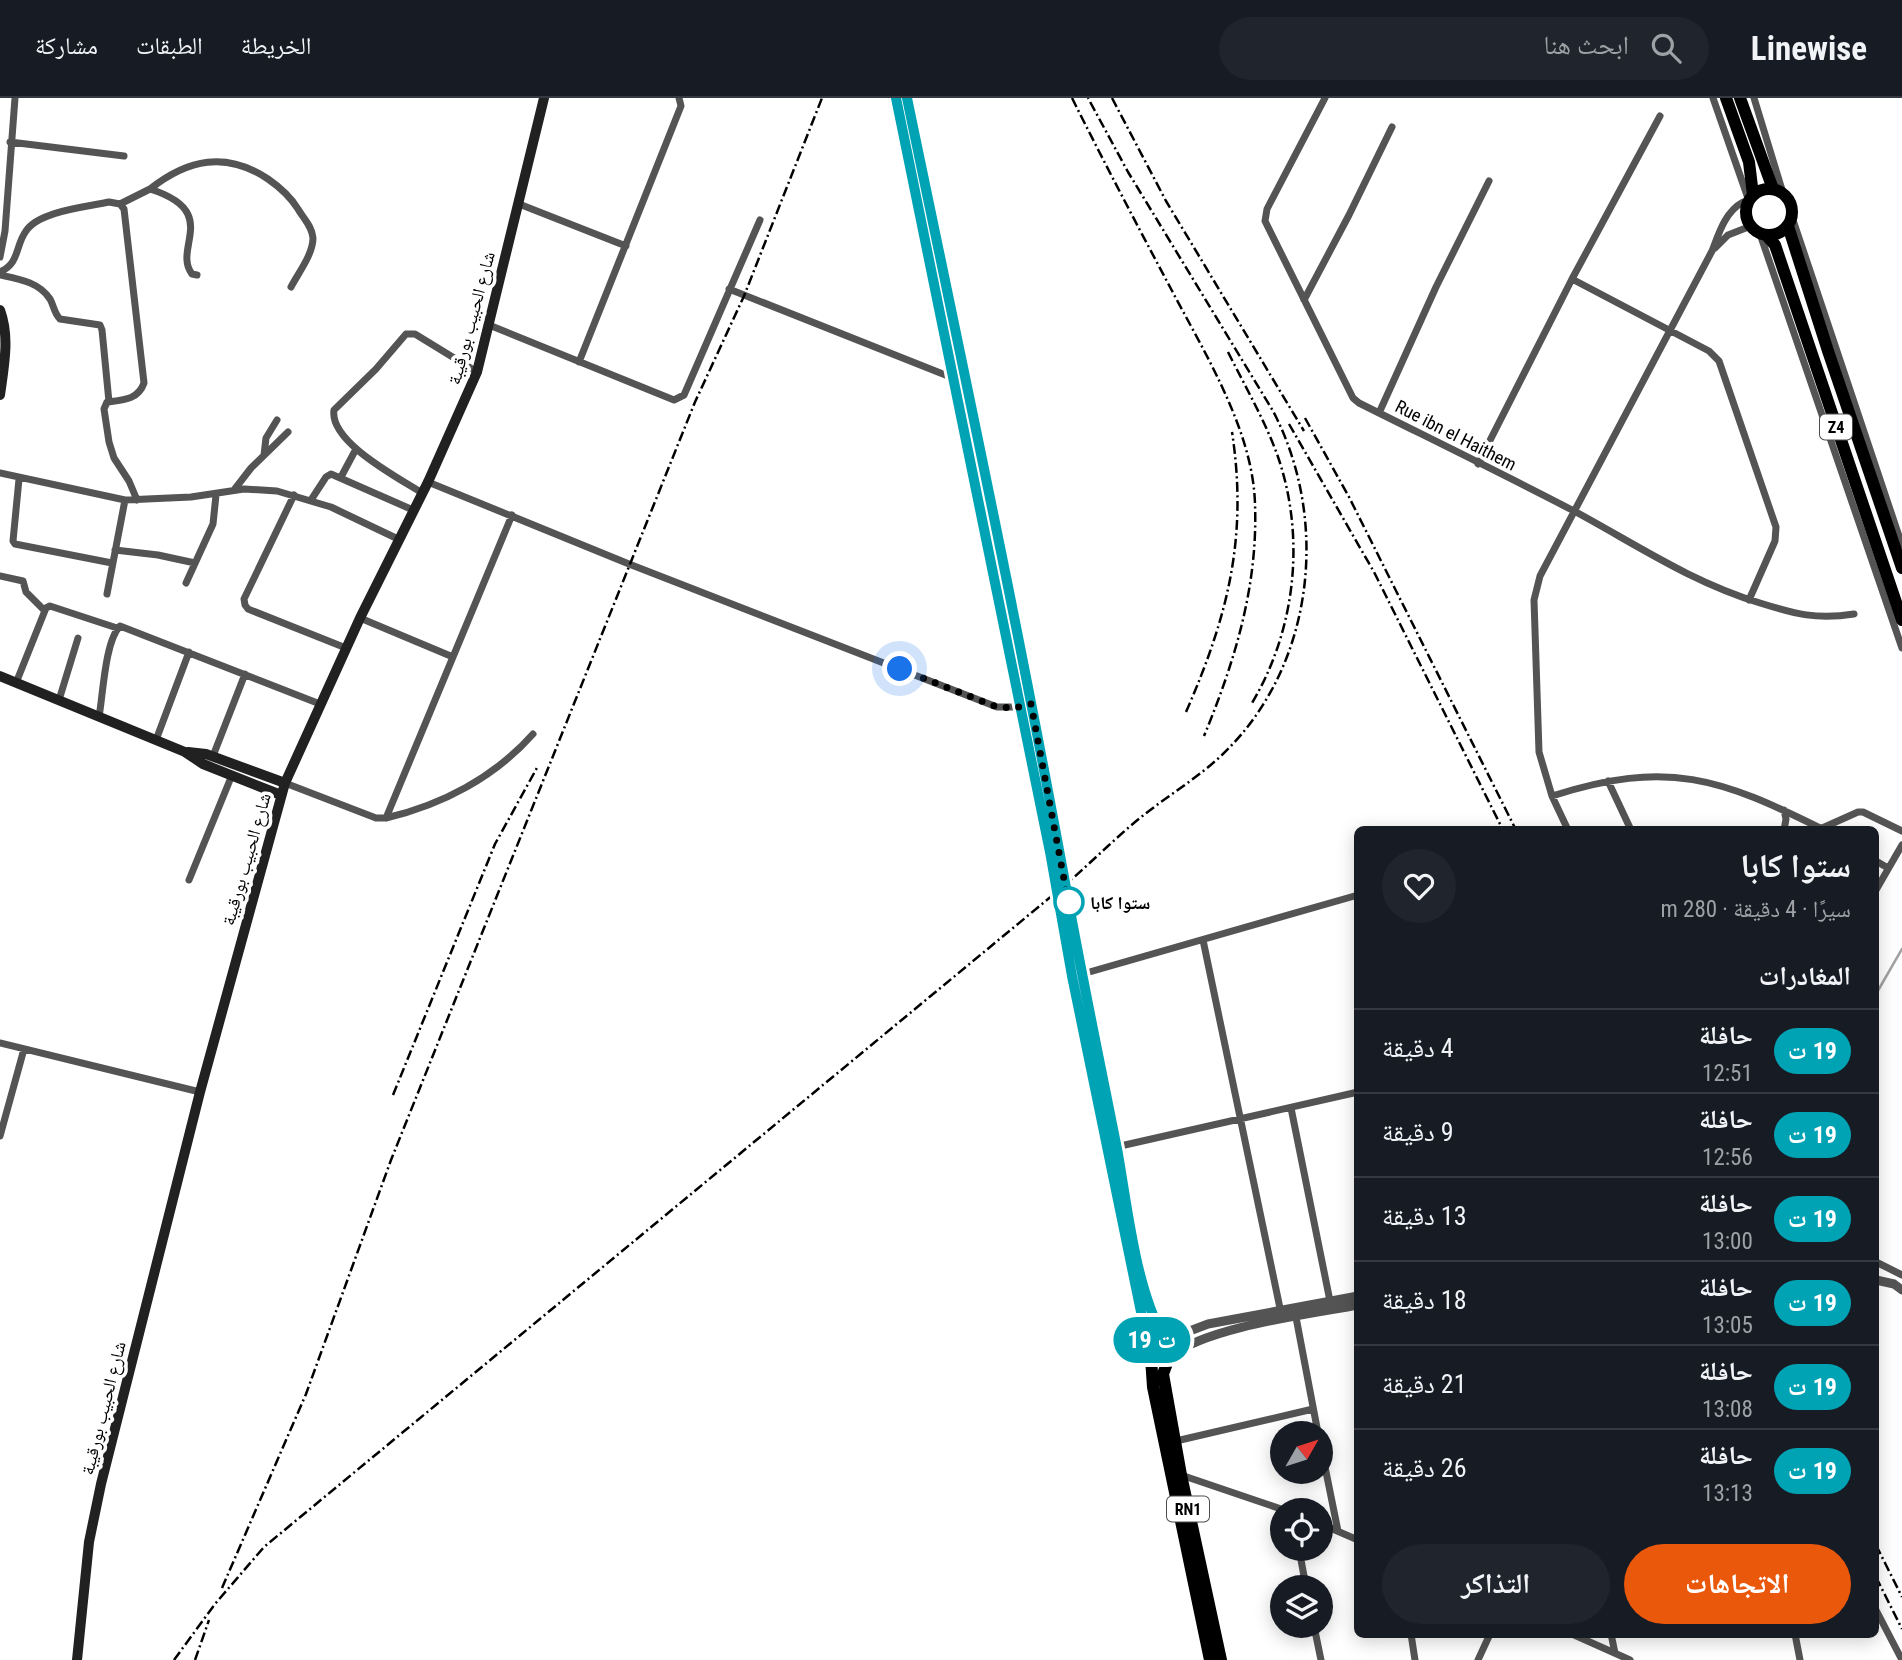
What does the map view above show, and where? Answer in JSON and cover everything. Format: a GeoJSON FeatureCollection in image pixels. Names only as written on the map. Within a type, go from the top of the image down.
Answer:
{"type":"FeatureCollection","features":[{"type":"Feature","properties":{"kind":"main road","name":"شارع الحبيب بورقيبة"},"geometry":{"type":"LineString","coordinates":[[77,1660],[89,1542],[101,1484],[200,1092],[281,795],[345,648],[425,488],[477,372],[544,98]]}},
{"type":"Feature","properties":{"kind":"main road","name":"RN1"},"geometry":{"type":"LineString","coordinates":[[896,98],[959,379],[1026,706],[1059,897],[1146,1292],[1155,1322],[1171,1346],[1163,1374],[1181,1475],[1221,1660]]}},
{"type":"Feature","properties":{"kind":"main road","name":"RN1"},"geometry":{"type":"LineString","coordinates":[[907,98],[959,379]]}},
{"type":"Feature","properties":{"kind":"main road"},"geometry":{"type":"LineString","coordinates":[[1726,98],[1749,162],[1750,200],[1746,215],[1760,232],[1775,235],[1790,222],[1791,205],[1778,191],[1740,98]]}},
{"type":"Feature","properties":{"kind":"main road"},"geometry":{"type":"LineString","coordinates":[[1750,200],[1760,190],[1778,191]]}},
{"type":"Feature","properties":{"kind":"main road","name":"Z4"},"geometry":{"type":"LineString","coordinates":[[1790,222],[1828,351],[1902,568]]}},
{"type":"Feature","properties":{"kind":"main road","name":"Z4"},"geometry":{"type":"LineString","coordinates":[[1760,232],[1775,245],[1902,620]]}},
{"type":"Feature","properties":{"kind":"main road"},"geometry":{"type":"LineString","coordinates":[[0,310],[6,335],[6,356],[0,395]]}},
{"type":"Feature","properties":{"kind":"main road"},"geometry":{"type":"LineString","coordinates":[[0,676],[185,752],[203,764],[281,795]]}},
{"type":"Feature","properties":{"kind":"main road"},"geometry":{"type":"LineString","coordinates":[[185,752],[213,756],[285,783]]}},
{"type":"Feature","properties":{"kind":"main road","name":"RN1"},"geometry":{"type":"LineString","coordinates":[[1077,975],[1149,1352],[1153,1387],[1210,1660]]}},
{"type":"Feature","properties":{"kind":"main road"},"geometry":{"type":"LineString","coordinates":[[1165,1339],[1153,1339],[1149,1352],[1162,1362],[1169,1358]]}},
{"type":"Feature","properties":{"kind":"street"},"geometry":{"type":"LineString","coordinates":[[0,257],[5,231],[15,98]]}},
{"type":"Feature","properties":{"kind":"street"},"geometry":{"type":"LineString","coordinates":[[579,362],[681,106],[682,100],[679,98]]}},
{"type":"Feature","properties":{"kind":"street","name":"Rue ibn el Haithem"},"geometry":{"type":"LineString","coordinates":[[1325,98],[1265,216],[1267,226],[1353,398],[1574,512],[1701,582],[1803,616],[1833,617],[1854,614]]}},
{"type":"Feature","properties":{"kind":"street"},"geometry":{"type":"LineString","coordinates":[[1566,826],[1552,796],[1539,752],[1534,600],[1540,576],[1731,212],[1750,200],[1713,98]]}},
{"type":"Feature","properties":{"kind":"street"},"geometry":{"type":"LineString","coordinates":[[1754,98],[1778,191]]}},
{"type":"Feature","properties":{"kind":"street"},"geometry":{"type":"LineString","coordinates":[[1478,464],[1572,279],[1660,116]]}},
{"type":"Feature","properties":{"kind":"street"},"geometry":{"type":"LineString","coordinates":[[1304,300],[1392,127]]}},
{"type":"Feature","properties":{"kind":"street"},"geometry":{"type":"LineString","coordinates":[[10,142],[124,156]]}},
{"type":"Feature","properties":{"kind":"street"},"geometry":{"type":"LineString","coordinates":[[0,273],[13,264],[25,232],[40,218],[109,202],[120,204],[191,165],[231,162],[254,169],[286,192],[312,232],[313,240],[308,256],[291,286]]}},
{"type":"Feature","properties":{"kind":"street"},"geometry":{"type":"LineString","coordinates":[[1379,413],[1436,287],[1489,181]]}},
{"type":"Feature","properties":{"kind":"street"},"geometry":{"type":"LineString","coordinates":[[150,189],[173,201],[190,219],[192,228],[187,264],[192,274],[197,275]]}},
{"type":"Feature","properties":{"kind":"street"},"geometry":{"type":"LineString","coordinates":[[120,204],[124,209],[130,251],[144,383],[142,390],[135,396],[109,402],[104,409],[114,458],[133,488],[137,500]]}},
{"type":"Feature","properties":{"kind":"street"},"geometry":{"type":"LineString","coordinates":[[519,204],[626,246]]}},
{"type":"Feature","properties":{"kind":"street"},"geometry":{"type":"LineString","coordinates":[[489,325],[674,400],[679,399],[684,395],[760,220]]}},
{"type":"Feature","properties":{"kind":"street"},"geometry":{"type":"LineString","coordinates":[[1790,222],[1902,545]]}},
{"type":"Feature","properties":{"kind":"street"},"geometry":{"type":"LineString","coordinates":[[1712,251],[1723,238],[1760,232],[1902,648]]}},
{"type":"Feature","properties":{"kind":"street"},"geometry":{"type":"LineString","coordinates":[[0,273],[38,287],[48,296],[60,319],[100,325],[109,402]]}},
{"type":"Feature","properties":{"kind":"street"},"geometry":{"type":"LineString","coordinates":[[1572,279],[1709,351],[1719,361],[1776,527],[1774,541],[1749,600]]}},
{"type":"Feature","properties":{"kind":"street"},"geometry":{"type":"LineString","coordinates":[[729,289],[959,379]]}},
{"type":"Feature","properties":{"kind":"street"},"geometry":{"type":"LineString","coordinates":[[477,372],[415,334],[406,334],[334,410],[333,415],[341,432],[356,449],[425,488],[512,515],[629,564],[997,707],[1026,706]]}},
{"type":"Feature","properties":{"kind":"street"},"geometry":{"type":"LineString","coordinates":[[263,456],[266,438],[277,420]]}},
{"type":"Feature","properties":{"kind":"street"},"geometry":{"type":"LineString","coordinates":[[234,490],[288,432]]}},
{"type":"Feature","properties":{"kind":"street"},"geometry":{"type":"LineString","coordinates":[[341,477],[356,449]]}},
{"type":"Feature","properties":{"kind":"street"},"geometry":{"type":"LineString","coordinates":[[0,473],[125,500],[216,495],[234,490],[277,491],[311,500],[398,539]]}},
{"type":"Feature","properties":{"kind":"street"},"geometry":{"type":"LineString","coordinates":[[311,500],[326,477],[331,474],[414,510]]}},
{"type":"Feature","properties":{"kind":"street"},"geometry":{"type":"LineString","coordinates":[[19,479],[13,541],[15,544],[113,563]]}},
{"type":"Feature","properties":{"kind":"street"},"geometry":{"type":"LineString","coordinates":[[186,583],[213,524],[216,495]]}},
{"type":"Feature","properties":{"kind":"street"},"geometry":{"type":"LineString","coordinates":[[294,495],[244,599],[245,605],[248,609],[345,648]]}},
{"type":"Feature","properties":{"kind":"street"},"geometry":{"type":"LineString","coordinates":[[107,594],[125,500]]}},
{"type":"Feature","properties":{"kind":"street"},"geometry":{"type":"LineString","coordinates":[[386,818],[512,515]]}},
{"type":"Feature","properties":{"kind":"street"},"geometry":{"type":"LineString","coordinates":[[115,550],[195,562]]}},
{"type":"Feature","properties":{"kind":"street"},"geometry":{"type":"LineString","coordinates":[[0,576],[23,581],[26,592],[44,610]]}},
{"type":"Feature","properties":{"kind":"street"},"geometry":{"type":"LineString","coordinates":[[16,682],[44,610],[50,607],[117,628],[123,626],[320,704]]}},
{"type":"Feature","properties":{"kind":"street"},"geometry":{"type":"LineString","coordinates":[[360,618],[453,656]]}},
{"type":"Feature","properties":{"kind":"street"},"geometry":{"type":"LineString","coordinates":[[99,717],[110,650],[117,628]]}},
{"type":"Feature","properties":{"kind":"street"},"geometry":{"type":"LineString","coordinates":[[59,700],[78,638]]}},
{"type":"Feature","properties":{"kind":"street"},"geometry":{"type":"LineString","coordinates":[[156,740],[188,652]]}},
{"type":"Feature","properties":{"kind":"street"},"geometry":{"type":"LineString","coordinates":[[213,756],[245,674]]}},
{"type":"Feature","properties":{"kind":"street"},"geometry":{"type":"LineString","coordinates":[[285,783],[376,818],[386,818],[460,790],[489,775],[514,755],[533,734]]}},
{"type":"Feature","properties":{"kind":"street"},"geometry":{"type":"LineString","coordinates":[[189,880],[232,775]]}},
{"type":"Feature","properties":{"kind":"street"},"geometry":{"type":"LineString","coordinates":[[1552,796],[1608,781],[1652,776],[1693,778],[1751,795],[1816,826]]}},
{"type":"Feature","properties":{"kind":"street"},"geometry":{"type":"LineString","coordinates":[[1608,781],[1630,826]]}},
{"type":"Feature","properties":{"kind":"street"},"geometry":{"type":"LineString","coordinates":[[1784,810],[1785,826]]}},
{"type":"Feature","properties":{"kind":"street"},"geometry":{"type":"LineString","coordinates":[[1828,826],[1863,812],[1902,831]]}},
{"type":"Feature","properties":{"kind":"street"},"geometry":{"type":"LineString","coordinates":[[1879,884],[1902,845]]}},
{"type":"Feature","properties":{"kind":"street"},"geometry":{"type":"LineString","coordinates":[[1879,863],[1888,868]]}},
{"type":"Feature","properties":{"kind":"street"},"geometry":{"type":"LineString","coordinates":[[1077,975],[1354,896]]}},
{"type":"Feature","properties":{"kind":"street"},"geometry":{"type":"LineString","coordinates":[[1203,940],[1281,1315]]}},
{"type":"Feature","properties":{"kind":"street"},"geometry":{"type":"LineString","coordinates":[[0,1043],[200,1092]]}},
{"type":"Feature","properties":{"kind":"street"},"geometry":{"type":"LineString","coordinates":[[0,1136],[24,1049]]}},
{"type":"Feature","properties":{"kind":"street"},"geometry":{"type":"LineString","coordinates":[[1116,1147],[1354,1095]]}},
{"type":"Feature","properties":{"kind":"street"},"geometry":{"type":"LineString","coordinates":[[1291,1108],[1331,1306]]}},
{"type":"Feature","properties":{"kind":"street"},"geometry":{"type":"LineString","coordinates":[[1879,1264],[1902,1275]]}},
{"type":"Feature","properties":{"kind":"street"},"geometry":{"type":"LineString","coordinates":[[1879,1281],[1899,1285]]}},
{"type":"Feature","properties":{"kind":"street"},"geometry":{"type":"LineString","coordinates":[[1331,1306],[1354,1297]]}},
{"type":"Feature","properties":{"kind":"street"},"geometry":{"type":"LineString","coordinates":[[1165,1339],[1208,1324],[1331,1306],[1354,1305]]}},
{"type":"Feature","properties":{"kind":"street"},"geometry":{"type":"LineString","coordinates":[[1295,1313],[1316,1421]]}},
{"type":"Feature","properties":{"kind":"street"},"geometry":{"type":"LineString","coordinates":[[1169,1358],[1185,1347],[1213,1335],[1281,1315]]}},
{"type":"Feature","properties":{"kind":"street"},"geometry":{"type":"LineString","coordinates":[[1176,1441],[1313,1409]]}},
{"type":"Feature","properties":{"kind":"street"},"geometry":{"type":"LineString","coordinates":[[1181,1475],[1270,1505]]}},
{"type":"Feature","properties":{"kind":"street"},"geometry":{"type":"LineString","coordinates":[[1328,1484],[1338,1531]]}},
{"type":"Feature","properties":{"kind":"street"},"geometry":{"type":"LineString","coordinates":[[1333,1529],[1354,1538]]}},
{"type":"Feature","properties":{"kind":"street"},"geometry":{"type":"LineString","coordinates":[[1879,1616],[1902,1660]]}},
{"type":"Feature","properties":{"kind":"street"},"geometry":{"type":"LineString","coordinates":[[1316,1638],[1321,1660]]}},
{"type":"Feature","properties":{"kind":"street"},"geometry":{"type":"LineString","coordinates":[[1412,1638],[1415,1660]]}},
{"type":"Feature","properties":{"kind":"street"},"geometry":{"type":"LineString","coordinates":[[1478,1660],[1488,1638]]}},
{"type":"Feature","properties":{"kind":"street"},"geometry":{"type":"LineString","coordinates":[[1582,1638],[1630,1660]]}},
{"type":"Feature","properties":{"kind":"street"},"geometry":{"type":"LineString","coordinates":[[1612,1638],[1615,1653]]}},
{"type":"Feature","properties":{"kind":"street"},"geometry":{"type":"LineString","coordinates":[[1796,1638],[1800,1660]]}},
{"type":"Feature","properties":{"kind":"waterway"},"geometry":{"type":"LineString","coordinates":[[1879,989],[1902,949]]}},
{"type":"Feature","properties":{"kind":"railway"},"geometry":{"type":"LineString","coordinates":[[222,1588],[306,1394],[391,1160],[695,402],[744,296],[822,98]]}},
{"type":"Feature","properties":{"kind":"railway"},"geometry":{"type":"LineString","coordinates":[[1072,98],[1224,392],[1246,448],[1252,476],[1255,534],[1248,594],[1235,651],[1204,736]]}},
{"type":"Feature","properties":{"kind":"railway"},"geometry":{"type":"LineString","coordinates":[[174,1660],[215,1604],[264,1547],[1065,885],[1135,822],[1209,766],[1229,748],[1258,713],[1280,673],[1295,631],[1304,587],[1306,541],[1302,496],[1291,453],[1273,411],[1128,172],[1088,98]]}},
{"type":"Feature","properties":{"kind":"railway"},"geometry":{"type":"LineString","coordinates":[[1112,98],[1166,201],[1304,431]]}},
{"type":"Feature","properties":{"kind":"railway"},"geometry":{"type":"LineString","coordinates":[[1228,352],[1277,454],[1292,517],[1292,582],[1287,613],[1279,644],[1252,703]]}},
{"type":"Feature","properties":{"kind":"railway"},"geometry":{"type":"LineString","coordinates":[[1305,418],[1349,497],[1514,826]]}},
{"type":"Feature","properties":{"kind":"railway"},"geometry":{"type":"LineString","coordinates":[[1289,424],[1374,572],[1501,826]]}},
{"type":"Feature","properties":{"kind":"railway"},"geometry":{"type":"LineString","coordinates":[[1186,712],[1213,643],[1231,575],[1237,507],[1232,432]]}},
{"type":"Feature","properties":{"kind":"railway"},"geometry":{"type":"LineString","coordinates":[[393,1095],[495,844],[538,766]]}},
{"type":"Feature","properties":{"kind":"railway"},"geometry":{"type":"LineString","coordinates":[[1879,1551],[1902,1597]]}},
{"type":"Feature","properties":{"kind":"railway"},"geometry":{"type":"LineString","coordinates":[[1879,1583],[1902,1629]]}},
{"type":"Feature","properties":{"kind":"railway"},"geometry":{"type":"LineString","coordinates":[[195,1660],[209,1620]]}},
{"type":"Feature","properties":{"kind":"bus line"},"geometry":{"type":"LineString","coordinates":[[896,98],[1148,1346],[1153,1339],[1164,1338],[1149,1304],[1133,1237],[1042,760],[907,98]]}},
{"type":"Feature","properties":{"kind":"place","name":"ستوا كابا"},"geometry":{"type":"Point","coordinates":[1069,902]}},
{"type":"Feature","properties":{"kind":"route"},"geometry":{"type":"LineString","coordinates":[[900,669],[997,707],[1014,708],[1031,704],[1070,911],[1069,902]]}}]}
